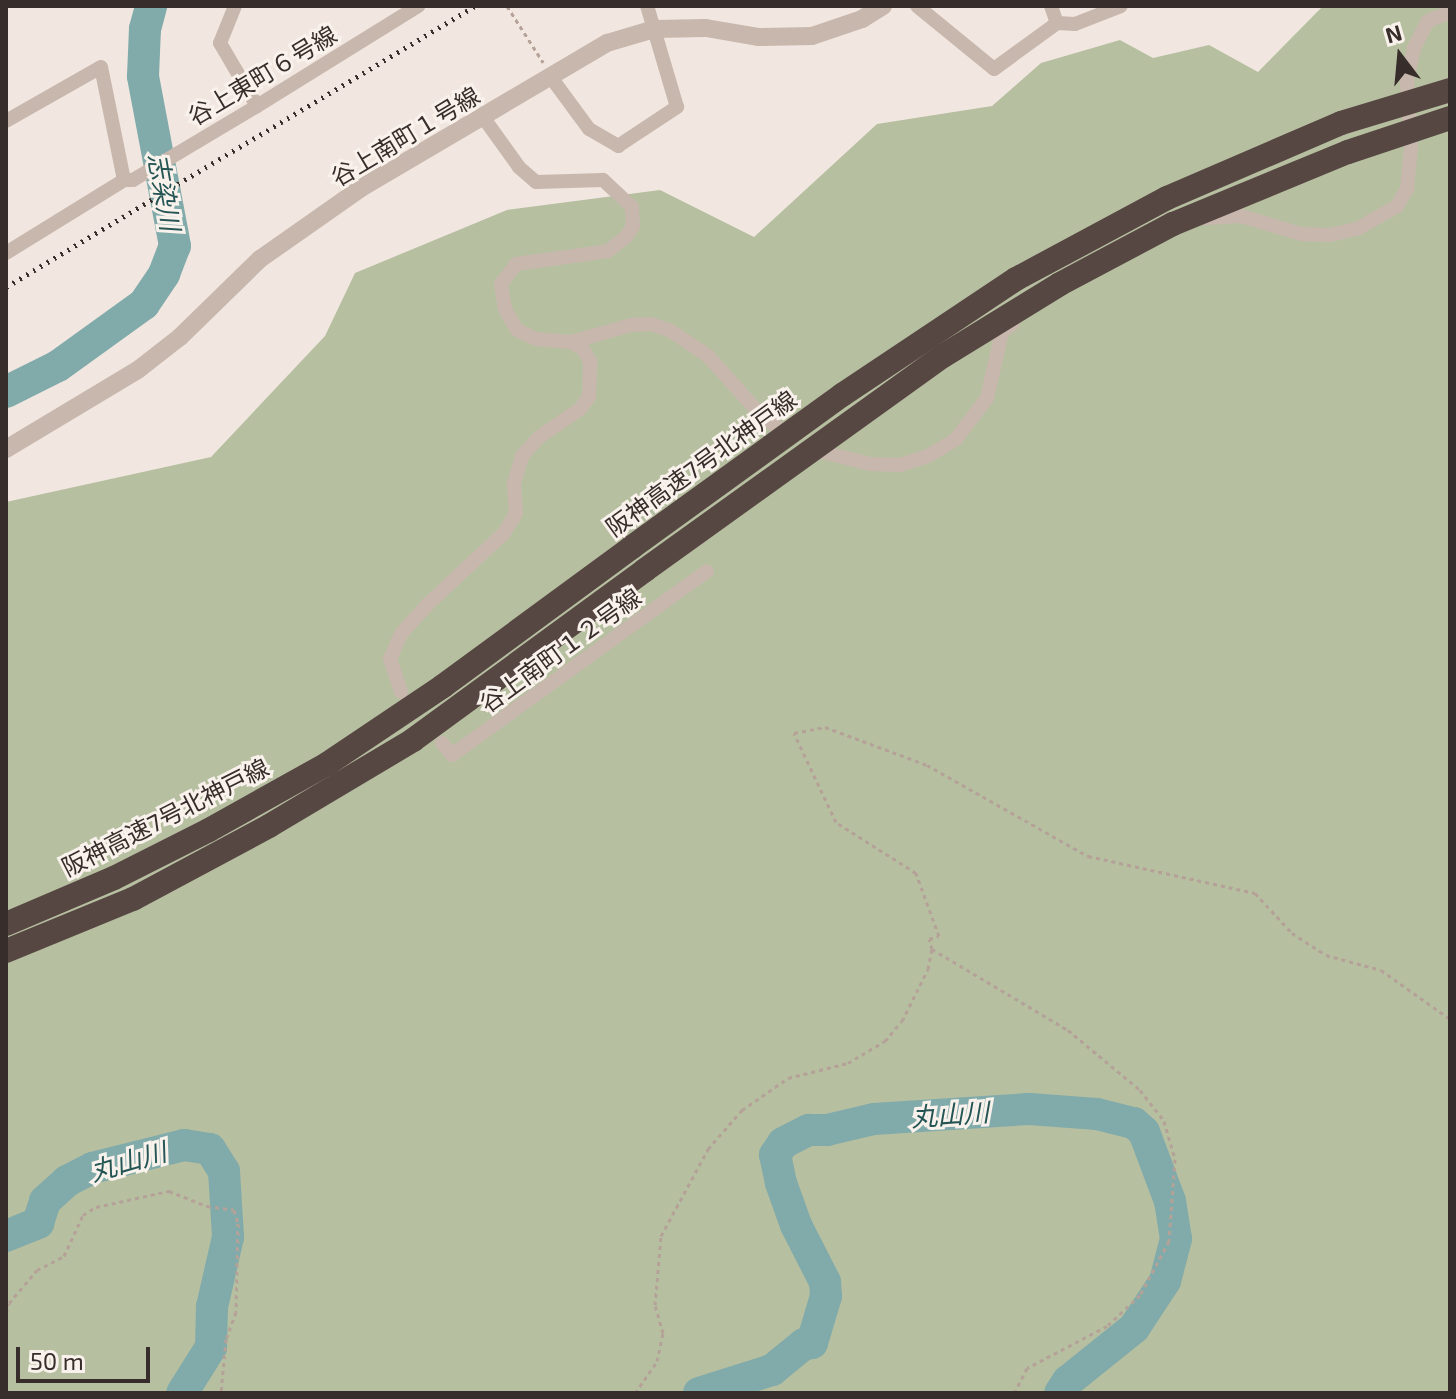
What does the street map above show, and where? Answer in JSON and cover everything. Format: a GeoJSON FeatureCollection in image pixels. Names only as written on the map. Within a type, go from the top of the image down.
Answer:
{"type":"FeatureCollection","features":[{"type":"Feature","properties":{"kind":"highway","name":"阪神高速7号北神戸線"},"geometry":{"type":"LineString","coordinates":[[6,924],[141,864],[327,764],[443,686],[842,395],[1016,279],[1182,192],[1341,123],[1450,90]]}},
{"type":"Feature","properties":{"kind":"highway"},"geometry":{"type":"LineString","coordinates":[[6,951],[133,899],[269,826],[400,748],[943,356],[1060,284],[1173,224],[1348,152],[1450,118]]}},
{"type":"Feature","properties":{"kind":"street"},"geometry":{"type":"LineString","coordinates":[[235,6],[220,43],[257,106]]}},
{"type":"Feature","properties":{"kind":"street","name":"谷上東町６号線"},"geometry":{"type":"LineString","coordinates":[[6,253],[106,195],[124,180],[133,180],[257,106],[418,6]]}},
{"type":"Feature","properties":{"kind":"street"},"geometry":{"type":"LineString","coordinates":[[546,69],[589,129],[618,146],[677,107],[647,6]]}},
{"type":"Feature","properties":{"kind":"street","name":"谷上南町１号線"},"geometry":{"type":"LineString","coordinates":[[6,449],[139,369],[180,337],[260,259],[361,188],[483,117],[546,69],[607,43],[654,29],[706,28],[759,37],[812,36],[862,19],[883,6]]}},
{"type":"Feature","properties":{"kind":"street"},"geometry":{"type":"LineString","coordinates":[[917,6],[994,69],[1057,23],[1075,24],[1121,6]]}},
{"type":"Feature","properties":{"kind":"street"},"geometry":{"type":"LineString","coordinates":[[1051,6],[1057,23]]}},
{"type":"Feature","properties":{"kind":"street"},"geometry":{"type":"LineString","coordinates":[[483,117],[519,167],[536,182],[603,180],[632,207],[633,226],[626,237],[608,251],[516,264],[501,284],[505,309],[517,330],[552,343],[571,342],[631,325],[651,324],[671,331],[708,356],[759,413],[804,448],[870,464],[900,465],[928,456],[956,439],[987,398],[1002,332],[1085,271],[1158,235],[1209,216],[1241,216],[1301,234],[1330,235],[1357,229],[1397,206],[1407,189],[1411,147],[1407,81],[1414,48],[1428,21],[1450,12]]}},
{"type":"Feature","properties":{"kind":"street"},"geometry":{"type":"LineString","coordinates":[[6,121],[101,67],[124,180]]}},
{"type":"Feature","properties":{"kind":"street"},"geometry":{"type":"LineString","coordinates":[[401,692],[390,659],[401,634],[426,606],[504,533],[516,513],[514,483],[522,456],[538,438],[580,409],[589,397],[590,361],[583,349],[571,342]]}},
{"type":"Feature","properties":{"kind":"street","name":"谷上南町１２号線"},"geometry":{"type":"LineString","coordinates":[[442,743],[452,755],[707,571]]}},
{"type":"Feature","properties":{"kind":"path"},"geometry":{"type":"LineString","coordinates":[[507,6],[546,69]]}},
{"type":"Feature","properties":{"kind":"path"},"geometry":{"type":"LineString","coordinates":[[635,1393],[657,1361],[663,1333],[655,1305],[661,1236],[708,1149],[742,1110],[788,1078],[848,1063],[885,1041],[902,1021],[928,969],[932,949],[929,939],[939,936],[916,873],[836,822],[794,733],[825,727],[927,765],[1088,856],[1255,893],[1292,933],[1326,955],[1381,970],[1450,1019]]}},
{"type":"Feature","properties":{"kind":"path"},"geometry":{"type":"LineString","coordinates":[[932,949],[1068,1030],[1140,1090],[1164,1121],[1175,1159],[1169,1241],[1140,1295],[1107,1326],[1027,1368],[1014,1393]]}},
{"type":"Feature","properties":{"kind":"path"},"geometry":{"type":"LineString","coordinates":[[6,1313],[9,1303],[37,1270],[64,1256],[83,1215],[96,1207],[169,1191],[207,1206],[234,1210],[238,1223],[236,1312],[226,1339],[221,1393]]}},
{"type":"Feature","properties":{"kind":"green space"},"geometry":{"type":"Polygon","coordinates":[[[1323,6],[1450,6],[1450,1393],[6,1393],[6,502],[211,457],[325,336],[355,273],[507,210],[660,190],[754,237],[877,124],[992,106],[1041,63],[1120,40],[1153,58],[1209,45],[1258,72],[1323,6]]]}},
{"type":"Feature","properties":{"kind":"waterway","name":"志染川"},"geometry":{"type":"LineString","coordinates":[[6,392],[58,366],[144,304],[164,274],[175,246],[143,76],[145,29],[151,6]]}},
{"type":"Feature","properties":{"kind":"waterway","name":"丸山川"},"geometry":{"type":"LineString","coordinates":[[699,1393],[772,1370],[804,1344],[812,1343],[826,1296],[825,1282],[796,1225],[781,1183],[775,1155],[783,1143],[809,1130],[827,1130],[874,1119],[1029,1109],[1097,1114],[1134,1123],[1144,1132],[1170,1201],[1176,1239],[1165,1281],[1134,1328],[1068,1381],[1060,1393]]}},
{"type":"Feature","properties":{"kind":"waterway","name":"丸山川"},"geometry":{"type":"LineString","coordinates":[[6,1236],[38,1223],[45,1201],[67,1181],[92,1168],[184,1145],[210,1149],[224,1171],[228,1237],[212,1307],[211,1347],[182,1393]]}},
{"type":"Feature","properties":{"kind":"railway"},"geometry":{"type":"LineString","coordinates":[[6,287],[475,6]]}}]}
